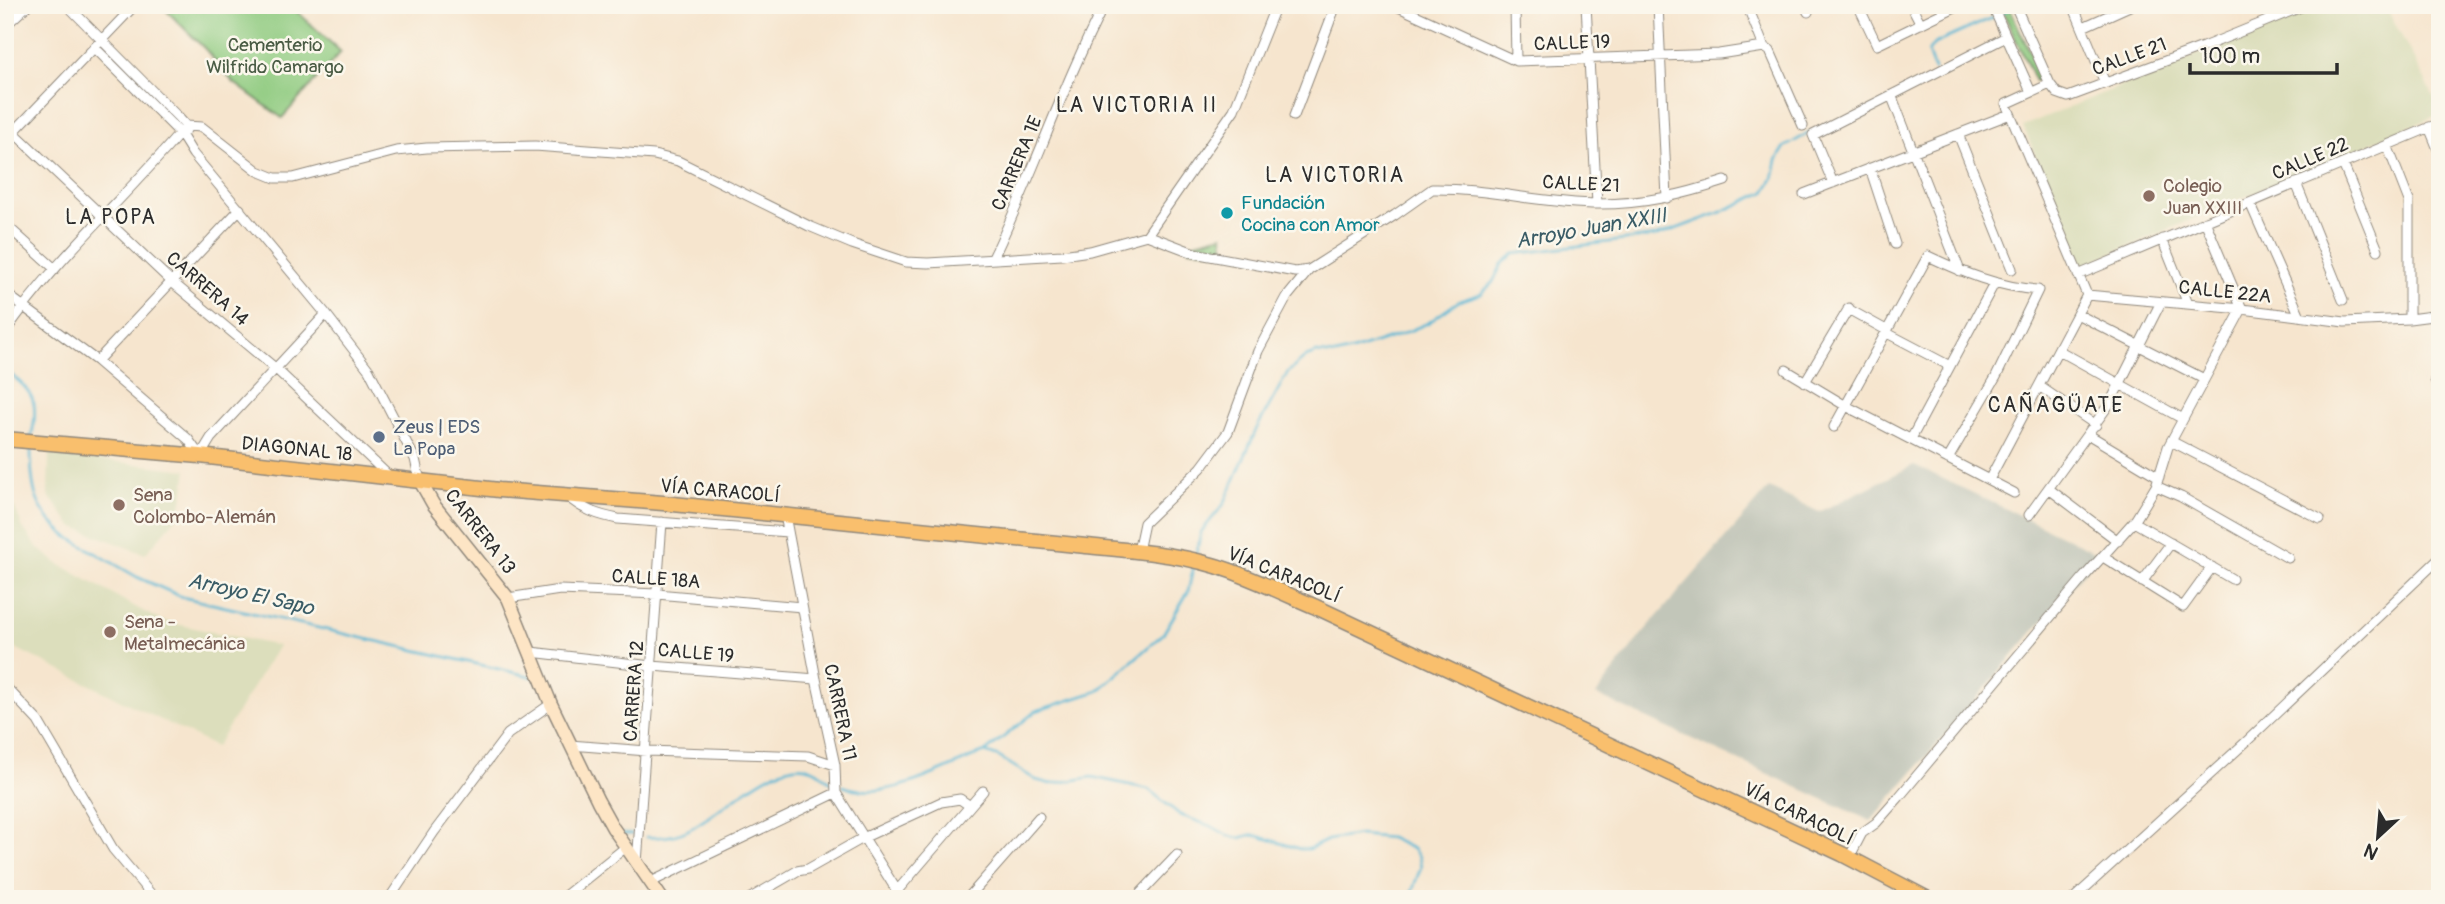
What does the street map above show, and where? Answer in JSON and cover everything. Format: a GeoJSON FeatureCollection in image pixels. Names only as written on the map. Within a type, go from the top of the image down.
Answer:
{"type":"FeatureCollection","features":[{"type":"Feature","properties":{"kind":"main road","name":"DIAGONAL 18"},"geometry":{"type":"LineString","coordinates":[[5,439],[200,456],[566,495]]}},
{"type":"Feature","properties":{"kind":"main road","name":"VÍA CARACOLÍ"},"geometry":{"type":"LineString","coordinates":[[566,495],[1138,551],[1194,561],[1230,571],[1316,607],[1849,858],[1928,899]]}},
{"type":"Feature","properties":{"kind":"street"},"geometry":{"type":"LineString","coordinates":[[5,26],[28,5]]}},
{"type":"Feature","properties":{"kind":"street","name":"CARRERA 13"},"geometry":{"type":"LineString","coordinates":[[67,5],[98,44],[183,130],[193,154],[369,370],[415,459],[420,481],[433,504],[509,598],[551,705],[598,801],[662,899]]}},
{"type":"Feature","properties":{"kind":"street"},"geometry":{"type":"LineString","coordinates":[[5,141],[135,5]]}},
{"type":"Feature","properties":{"kind":"street","name":"CARRERA 1E"},"geometry":{"type":"LineString","coordinates":[[993,258],[1104,5]]}},
{"type":"Feature","properties":{"kind":"street"},"geometry":{"type":"LineString","coordinates":[[1147,235],[1234,110],[1276,5]]}},
{"type":"Feature","properties":{"kind":"street"},"geometry":{"type":"LineString","coordinates":[[1294,116],[1336,5]]}},
{"type":"Feature","properties":{"kind":"street","name":"CALLE 19"},"geometry":{"type":"LineString","coordinates":[[1394,5],[1516,61],[1719,54],[1764,47]]}},
{"type":"Feature","properties":{"kind":"street"},"geometry":{"type":"LineString","coordinates":[[1515,5],[1516,61]]}},
{"type":"Feature","properties":{"kind":"street"},"geometry":{"type":"LineString","coordinates":[[1587,5],[1598,204]]}},
{"type":"Feature","properties":{"kind":"street"},"geometry":{"type":"LineString","coordinates":[[1658,5],[1658,56],[1667,198]]}},
{"type":"Feature","properties":{"kind":"street"},"geometry":{"type":"LineString","coordinates":[[1747,5],[1764,47],[1770,51],[1803,126]]}},
{"type":"Feature","properties":{"kind":"street"},"geometry":{"type":"LineString","coordinates":[[1858,5],[1877,45],[1959,5]]}},
{"type":"Feature","properties":{"kind":"street"},"geometry":{"type":"LineString","coordinates":[[1911,5],[1921,24]]}},
{"type":"Feature","properties":{"kind":"street"},"geometry":{"type":"LineString","coordinates":[[2073,5],[2105,83]]}},
{"type":"Feature","properties":{"kind":"street"},"geometry":{"type":"LineString","coordinates":[[2083,27],[2132,5]]}},
{"type":"Feature","properties":{"kind":"street","name":"CALLE 21"},"geometry":{"type":"LineString","coordinates":[[2050,84],[2057,93],[2068,97],[2306,5]]}},
{"type":"Feature","properties":{"kind":"street"},"geometry":{"type":"LineString","coordinates":[[1989,480],[2087,295],[2006,104],[2050,84],[2016,7]]}},
{"type":"Feature","properties":{"kind":"street"},"geometry":{"type":"LineString","coordinates":[[1995,12],[2031,92]]}},
{"type":"Feature","properties":{"kind":"street"},"geometry":{"type":"LineString","coordinates":[[1833,183],[1813,135],[2006,37]]}},
{"type":"Feature","properties":{"kind":"street"},"geometry":{"type":"LineString","coordinates":[[1892,97],[1960,271]]}},
{"type":"Feature","properties":{"kind":"street"},"geometry":{"type":"LineString","coordinates":[[1804,194],[2010,114]]}},
{"type":"Feature","properties":{"kind":"street","name":"CALLE 22"},"geometry":{"type":"LineString","coordinates":[[2078,275],[2440,123]]}},
{"type":"Feature","properties":{"kind":"street","name":"CARRERA 14"},"geometry":{"type":"LineString","coordinates":[[5,124],[172,282],[275,368],[390,477]]}},
{"type":"Feature","properties":{"kind":"street"},"geometry":{"type":"LineString","coordinates":[[5,332],[55,269],[183,130],[202,127],[258,172],[275,178],[293,178],[396,151],[427,148],[535,146],[654,155],[678,161],[809,226],[906,262],[1030,258],[1090,251],[1147,235],[1194,253],[1295,272],[1309,270]]}},
{"type":"Feature","properties":{"kind":"street"},"geometry":{"type":"LineString","coordinates":[[2429,127],[2440,154]]}},
{"type":"Feature","properties":{"kind":"street"},"geometry":{"type":"LineString","coordinates":[[1958,134],[2012,269]]}},
{"type":"Feature","properties":{"kind":"street"},"geometry":{"type":"LineString","coordinates":[[2387,145],[2409,201],[2409,319]]}},
{"type":"Feature","properties":{"kind":"street"},"geometry":{"type":"LineString","coordinates":[[2343,163],[2378,250]]}},
{"type":"Feature","properties":{"kind":"street"},"geometry":{"type":"LineString","coordinates":[[1870,168],[1895,244]]}},
{"type":"Feature","properties":{"kind":"street","name":"CALLE 21"},"geometry":{"type":"LineString","coordinates":[[1309,270],[1432,189],[1598,204],[1681,196],[1725,181]]}},
{"type":"Feature","properties":{"kind":"street"},"geometry":{"type":"LineString","coordinates":[[2296,183],[2343,300]]}},
{"type":"Feature","properties":{"kind":"street"},"geometry":{"type":"LineString","coordinates":[[2250,203],[2300,316]]}},
{"type":"Feature","properties":{"kind":"street"},"geometry":{"type":"LineString","coordinates":[[97,360],[240,209]]}},
{"type":"Feature","properties":{"kind":"street"},"geometry":{"type":"LineString","coordinates":[[1849,858],[1862,833],[1876,823],[1899,797],[2134,522],[2157,481],[2171,441],[2242,309],[2205,221]]}},
{"type":"Feature","properties":{"kind":"street"},"geometry":{"type":"LineString","coordinates":[[5,224],[55,269]]}},
{"type":"Feature","properties":{"kind":"street"},"geometry":{"type":"LineString","coordinates":[[2162,240],[2188,304]]}},
{"type":"Feature","properties":{"kind":"street"},"geometry":{"type":"LineString","coordinates":[[1834,427],[1928,256],[1994,284],[2038,290],[1996,377],[1948,459]]}},
{"type":"Feature","properties":{"kind":"street"},"geometry":{"type":"LineString","coordinates":[[1138,551],[1144,523],[1201,468],[1228,432],[1258,351],[1287,297],[1309,270]]}},
{"type":"Feature","properties":{"kind":"street"},"geometry":{"type":"LineString","coordinates":[[1910,439],[1994,284]]}},
{"type":"Feature","properties":{"kind":"street"},"geometry":{"type":"LineString","coordinates":[[5,293],[97,360],[188,439],[200,456],[211,438],[326,314]]}},
{"type":"Feature","properties":{"kind":"street","name":"CALLE 22A"},"geometry":{"type":"LineString","coordinates":[[2087,295],[2360,323],[2440,315]]}},
{"type":"Feature","properties":{"kind":"street"},"geometry":{"type":"LineString","coordinates":[[2029,515],[2089,435],[2121,386],[2161,302]]}},
{"type":"Feature","properties":{"kind":"street"},"geometry":{"type":"LineString","coordinates":[[1805,382],[1848,309],[1950,366]]}},
{"type":"Feature","properties":{"kind":"street"},"geometry":{"type":"LineString","coordinates":[[2077,314],[2204,379]]}},
{"type":"Feature","properties":{"kind":"street"},"geometry":{"type":"LineString","coordinates":[[2058,351],[2183,419]]}},
{"type":"Feature","properties":{"kind":"street"},"geometry":{"type":"LineString","coordinates":[[1786,370],[1846,406],[2014,494]]}},
{"type":"Feature","properties":{"kind":"street"},"geometry":{"type":"LineString","coordinates":[[2440,375],[2435,380],[2440,385]]}},
{"type":"Feature","properties":{"kind":"street"},"geometry":{"type":"LineString","coordinates":[[2039,386],[2096,425]]}},
{"type":"Feature","properties":{"kind":"street"},"geometry":{"type":"LineString","coordinates":[[2089,435],[2181,497],[2288,558]]}},
{"type":"Feature","properties":{"kind":"street"},"geometry":{"type":"LineString","coordinates":[[2171,441],[2320,519]]}},
{"type":"Feature","properties":{"kind":"street"},"geometry":{"type":"LineString","coordinates":[[2049,489],[2118,541]]}},
{"type":"Feature","properties":{"kind":"street","name":"DIAGONAL 18"},"geometry":{"type":"LineString","coordinates":[[566,495],[579,507],[596,515],[618,519],[788,532]]}},
{"type":"Feature","properties":{"kind":"street","name":"CARRERA 11"},"geometry":{"type":"LineString","coordinates":[[785,515],[835,765],[837,788],[863,838],[900,897]]}},
{"type":"Feature","properties":{"kind":"street","name":"CARRERA 12"},"geometry":{"type":"LineString","coordinates":[[637,863],[662,522]]}},
{"type":"Feature","properties":{"kind":"street"},"geometry":{"type":"LineString","coordinates":[[2134,522],[2232,579]]}},
{"type":"Feature","properties":{"kind":"street"},"geometry":{"type":"LineString","coordinates":[[2143,582],[2171,543]]}},
{"type":"Feature","properties":{"kind":"street"},"geometry":{"type":"LineString","coordinates":[[2103,557],[2183,607],[2212,567]]}},
{"type":"Feature","properties":{"kind":"street"},"geometry":{"type":"LineString","coordinates":[[2073,899],[2247,741],[2440,558]]}},
{"type":"Feature","properties":{"kind":"street","name":"CALLE 18A"},"geometry":{"type":"LineString","coordinates":[[509,598],[560,590],[657,594],[802,607]]}},
{"type":"Feature","properties":{"kind":"street","name":"CALLE 19"},"geometry":{"type":"LineString","coordinates":[[531,652],[652,666],[816,680]]}},
{"type":"Feature","properties":{"kind":"street"},"geometry":{"type":"LineString","coordinates":[[5,686],[37,721],[113,849],[155,899]]}},
{"type":"Feature","properties":{"kind":"street"},"geometry":{"type":"LineString","coordinates":[[389,899],[434,832],[508,734],[551,705]]}},
{"type":"Feature","properties":{"kind":"street"},"geometry":{"type":"LineString","coordinates":[[570,745],[647,751],[807,756],[835,765]]}},
{"type":"Feature","properties":{"kind":"street"},"geometry":{"type":"LineString","coordinates":[[651,882],[837,788]]}},
{"type":"Feature","properties":{"kind":"street"},"geometry":{"type":"LineString","coordinates":[[900,897],[983,791]]}},
{"type":"Feature","properties":{"kind":"street"},"geometry":{"type":"LineString","coordinates":[[749,899],[797,871],[807,869],[863,838],[941,802],[960,799],[970,806]]}},
{"type":"Feature","properties":{"kind":"street"},"geometry":{"type":"LineString","coordinates":[[967,899],[1039,817]]}},
{"type":"Feature","properties":{"kind":"street"},"geometry":{"type":"LineString","coordinates":[[561,899],[626,847]]}},
{"type":"Feature","properties":{"kind":"street"},"geometry":{"type":"LineString","coordinates":[[1135,899],[1177,855]]}},
{"type":"Feature","properties":{"kind":"shaded area","name":"Colegio Juan XXIII"},"geometry":{"type":"Polygon","coordinates":[[[2319,5],[2385,5],[2440,108],[2440,114],[2082,266],[2023,126],[2319,5]]]}},
{"type":"Feature","properties":{"kind":"shaded area","name":"Sena Colombo-Alemán"},"geometry":{"type":"Polygon","coordinates":[[[49,454],[187,470],[180,514],[145,554],[72,526],[48,495],[49,454]]]}},
{"type":"Feature","properties":{"kind":"shaded area"},"geometry":{"type":"Polygon","coordinates":[[[1914,465],[2100,554],[1871,821],[1596,695],[1642,634],[1769,488],[1819,512],[1914,465]]]}},
{"type":"Feature","properties":{"kind":"shaded area","name":"Sena - Metalmecánica"},"geometry":{"type":"Polygon","coordinates":[[[14,505],[23,528],[38,548],[57,563],[139,609],[162,621],[278,646],[216,747],[5,643],[5,532],[14,505]]]}},
{"type":"Feature","properties":{"kind":"green space","name":"Cementerio Wilfrido Camargo"},"geometry":{"type":"Polygon","coordinates":[[[161,5],[290,5],[341,52],[282,118],[233,82],[206,50],[161,5]]]}},
{"type":"Feature","properties":{"kind":"green space"},"geometry":{"type":"Polygon","coordinates":[[[2000,5],[2008,5],[2042,78],[2035,81],[2000,5]]]}},
{"type":"Feature","properties":{"kind":"green space"},"geometry":{"type":"Polygon","coordinates":[[[1223,235],[1225,251],[1189,249],[1188,244],[1223,235]]]}},
{"type":"Feature","properties":{"kind":"waterway","name":"Arroyo Juan XXIII"},"geometry":{"type":"LineString","coordinates":[[2000,14],[2012,7]]}},
{"type":"Feature","properties":{"kind":"waterway","name":"Arroyo Juan XXIII"},"geometry":{"type":"LineString","coordinates":[[1934,70],[1928,52],[1934,44],[1994,17]]}},
{"type":"Feature","properties":{"kind":"waterway","name":"Arroyo Juan XXIII"},"geometry":{"type":"LineString","coordinates":[[1196,555],[1201,532],[1224,504],[1257,428],[1288,372],[1306,357],[1317,353],[1336,355],[1355,350],[1428,323],[1459,301],[1481,294],[1493,282],[1502,264],[1514,254],[1657,236],[1719,213],[1765,192],[1785,147],[1812,131]]}},
{"type":"Feature","properties":{"kind":"waterway","name":"Arroyo El Sapo"},"geometry":{"type":"LineString","coordinates":[[5,370],[23,385],[32,399],[35,415],[31,438]]}},
{"type":"Feature","properties":{"kind":"waterway","name":"Arroyo El Sapo"},"geometry":{"type":"LineString","coordinates":[[31,449],[34,488],[41,508],[48,518],[68,537],[137,577],[182,597],[534,677]]}},
{"type":"Feature","properties":{"kind":"waterway","name":"Arroyo Juan XXIII"},"geometry":{"type":"LineString","coordinates":[[985,752],[1036,711],[1098,691],[1163,634],[1188,592],[1194,564]]}},
{"type":"Feature","properties":{"kind":"waterway","name":"Arroyo El Sapo"},"geometry":{"type":"LineString","coordinates":[[843,786],[861,790],[897,787],[985,752],[999,757],[1036,780],[1051,784],[1092,777],[1148,789],[1180,815],[1229,836],[1258,836],[1300,849],[1309,849],[1328,840],[1360,835],[1390,838],[1413,849],[1419,857],[1421,867],[1409,899]]}},
{"type":"Feature","properties":{"kind":"waterway","name":"Arroyo El Sapo"},"geometry":{"type":"LineString","coordinates":[[646,837],[668,836],[688,830],[764,778],[781,771],[796,767],[810,768],[832,783]]}},
{"type":"Feature","properties":{"kind":"waterway","name":"Arroyo El Sapo"},"geometry":{"type":"LineString","coordinates":[[621,834],[632,834]]}},
{"type":"Feature","properties":{"kind":"place","name":"Colegio Juan XXIII"},"geometry":{"type":"Point","coordinates":[2149,196]}},
{"type":"Feature","properties":{"kind":"place","name":"Fundación Cocina con Amor"},"geometry":{"type":"Point","coordinates":[1227,213]}},
{"type":"Feature","properties":{"kind":"place","name":"Zeus | EDS La Popa"},"geometry":{"type":"Point","coordinates":[379,437]}},
{"type":"Feature","properties":{"kind":"place","name":"Sena Colombo-Alemán"},"geometry":{"type":"Point","coordinates":[119,505]}},
{"type":"Feature","properties":{"kind":"place","name":"Sena - Metalmecánica"},"geometry":{"type":"Point","coordinates":[110,632]}},
{"type":"Feature","properties":{"kind":"district","name":"LA VICTORIA II"},"geometry":{"type":"Point","coordinates":[1137,105]}},
{"type":"Feature","properties":{"kind":"district","name":"LA VICTORIA"},"geometry":{"type":"Point","coordinates":[1335,175]}},
{"type":"Feature","properties":{"kind":"district","name":"LA POPA"},"geometry":{"type":"Point","coordinates":[111,217]}},
{"type":"Feature","properties":{"kind":"district","name":"CAÑAGÜATE"},"geometry":{"type":"Point","coordinates":[2056,405]}}]}
